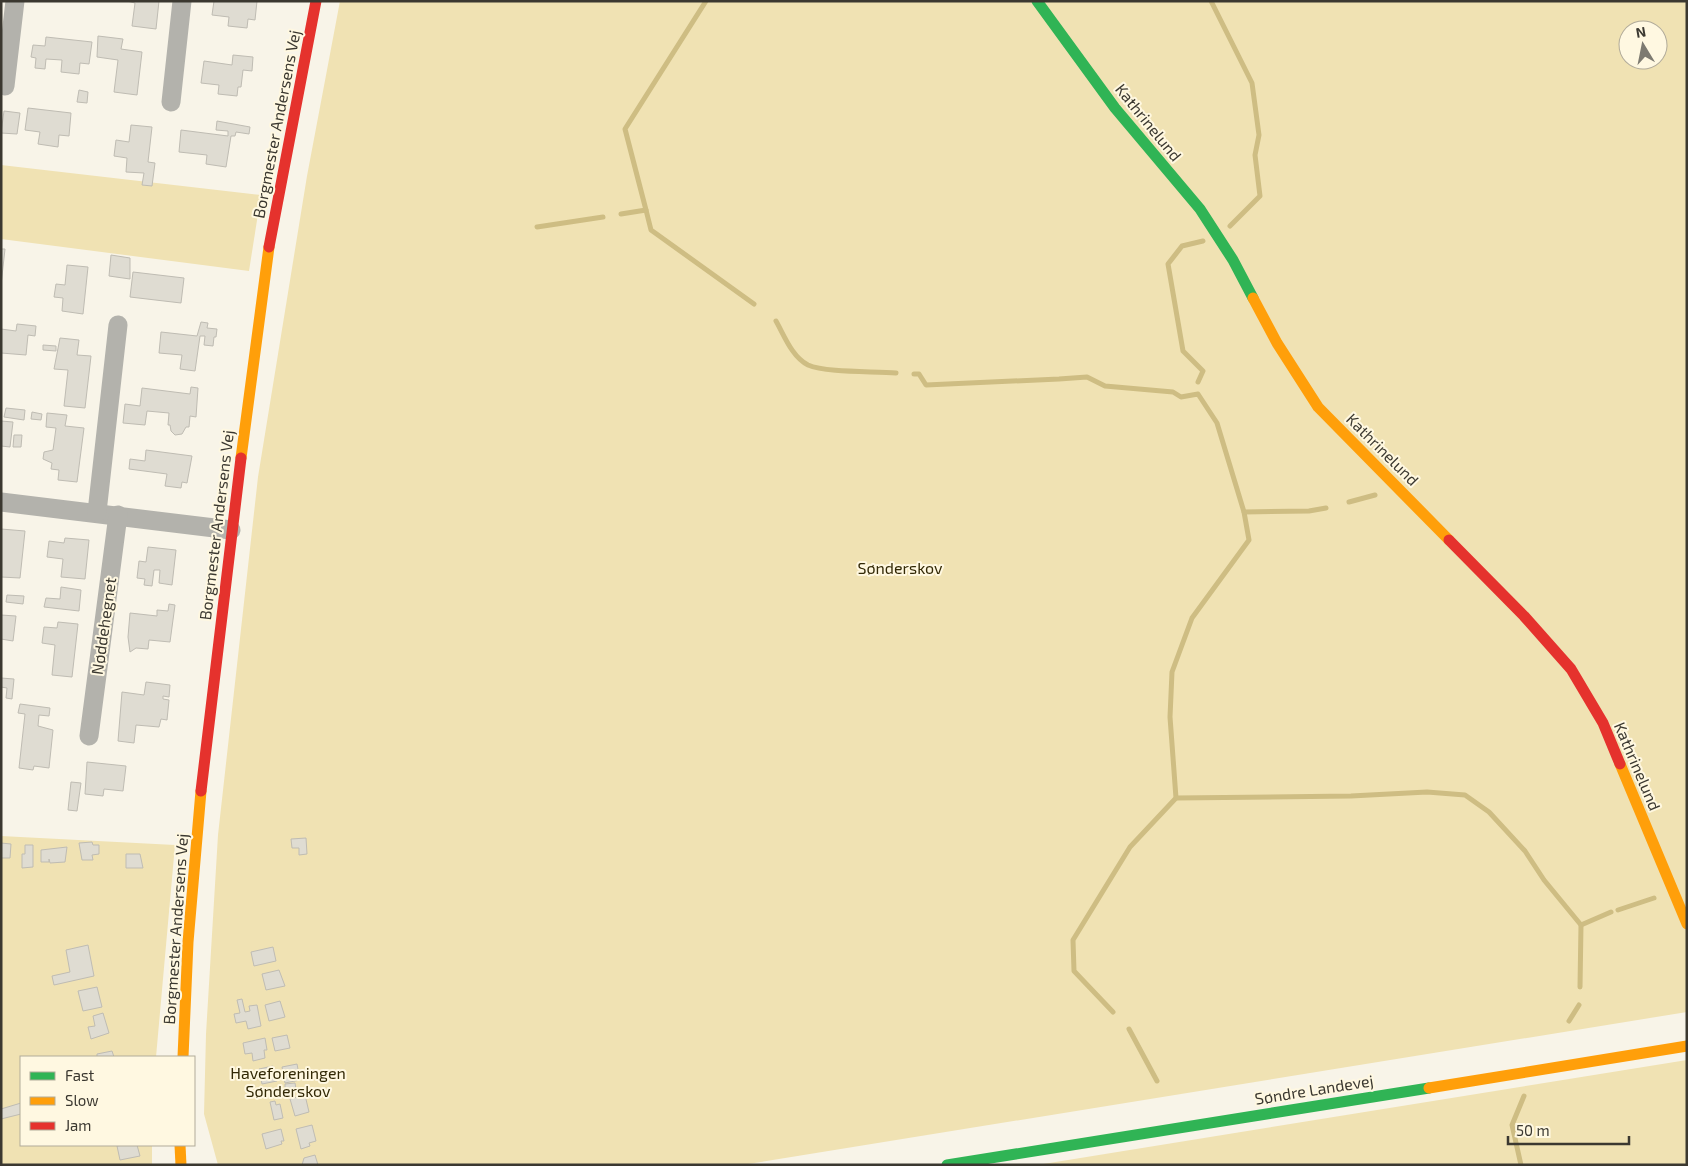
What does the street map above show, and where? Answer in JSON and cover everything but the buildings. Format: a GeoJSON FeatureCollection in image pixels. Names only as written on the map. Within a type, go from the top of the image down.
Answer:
{"type":"FeatureCollection","features":[{"type":"Feature","properties":{"kind":"street"},"geometry":{"type":"LineString","coordinates":[[5,86],[15,1]]}},
{"type":"Feature","properties":{"kind":"street"},"geometry":{"type":"LineString","coordinates":[[171,102],[182,1]]}},
{"type":"Feature","properties":{"kind":"street","name":"Borgmester Andersens Vej"},"geometry":{"type":"LineString","coordinates":[[183,1056],[188,941],[198,827],[230,530],[272,229],[316,1]]}},
{"type":"Feature","properties":{"kind":"street","name":"Kathrinelund"},"geometry":{"type":"LineString","coordinates":[[1037,1],[1115,108],[1200,209],[1232,260],[1277,343],[1318,407],[1524,616],[1571,669],[1603,723],[1687,924]]}},
{"type":"Feature","properties":{"kind":"street"},"geometry":{"type":"LineString","coordinates":[[97,512],[118,326]]}},
{"type":"Feature","properties":{"kind":"street"},"geometry":{"type":"LineString","coordinates":[[1,502],[97,512],[230,530]]}},
{"type":"Feature","properties":{"kind":"street","name":"Nøddehegnet"},"geometry":{"type":"LineString","coordinates":[[89,736],[118,515]]}},
{"type":"Feature","properties":{"kind":"street","name":"Søndre Landevej"},"geometry":{"type":"LineString","coordinates":[[947,1165],[1687,1046]]}},
{"type":"Feature","properties":{"kind":"street"},"geometry":{"type":"LineString","coordinates":[[180,1146],[181,1165]]}},
{"type":"Feature","properties":{"kind":"green space","name":"Sønderskov"},"geometry":{"type":"Polygon","coordinates":[[[340,1],[1687,1],[1687,1012],[742,1165],[218,1165],[204,1114],[206,1034],[218,835],[258,477],[307,176],[340,1]]]}},
{"type":"Feature","properties":{"kind":"green space"},"geometry":{"type":"Polygon","coordinates":[[[1,165],[261,195],[249,271],[1,239],[1,165]]]}},
{"type":"Feature","properties":{"kind":"green space"},"geometry":{"type":"Polygon","coordinates":[[[1,836],[175,845],[156,1056],[20,1056],[20,1146],[152,1146],[152,1165],[1,1165],[1,836]]]}},
{"type":"Feature","properties":{"kind":"green space"},"geometry":{"type":"Polygon","coordinates":[[[1687,1060],[1687,1165],[1037,1165],[1687,1060]]]}},
{"type":"Feature","properties":{"kind":"waterway"},"geometry":{"type":"LineString","coordinates":[[621,214],[646,210],[625,129],[706,1]]}},
{"type":"Feature","properties":{"kind":"waterway"},"geometry":{"type":"LineString","coordinates":[[1211,1],[1252,83],[1259,135],[1255,155],[1260,196],[1230,226]]}},
{"type":"Feature","properties":{"kind":"waterway"},"geometry":{"type":"LineString","coordinates":[[646,210],[651,230],[754,304]]}},
{"type":"Feature","properties":{"kind":"waterway"},"geometry":{"type":"LineString","coordinates":[[537,227],[603,217]]}},
{"type":"Feature","properties":{"kind":"waterway"},"geometry":{"type":"LineString","coordinates":[[1198,382],[1203,371],[1183,351],[1168,264],[1182,246],[1203,241]]}},
{"type":"Feature","properties":{"kind":"waterway"},"geometry":{"type":"LineString","coordinates":[[776,321],[797,357],[808,365],[838,371],[896,373]]}},
{"type":"Feature","properties":{"kind":"waterway"},"geometry":{"type":"LineString","coordinates":[[914,374],[919,374],[926,385],[1087,377],[1105,386],[1173,392],[1181,397],[1198,394],[1217,423],[1244,512],[1249,540],[1192,618],[1172,672],[1170,717],[1176,798],[1130,847],[1073,940],[1074,971],[1113,1012]]}},
{"type":"Feature","properties":{"kind":"waterway"},"geometry":{"type":"LineString","coordinates":[[1349,502],[1375,495]]}},
{"type":"Feature","properties":{"kind":"waterway"},"geometry":{"type":"LineString","coordinates":[[1244,512],[1309,511],[1326,508]]}},
{"type":"Feature","properties":{"kind":"waterway"},"geometry":{"type":"LineString","coordinates":[[1176,798],[1351,796],[1427,792],[1465,795],[1489,812],[1525,851],[1544,880],[1581,925],[1580,987]]}},
{"type":"Feature","properties":{"kind":"waterway"},"geometry":{"type":"LineString","coordinates":[[1618,910],[1654,898]]}},
{"type":"Feature","properties":{"kind":"waterway"},"geometry":{"type":"LineString","coordinates":[[1581,925],[1611,912]]}},
{"type":"Feature","properties":{"kind":"waterway"},"geometry":{"type":"LineString","coordinates":[[1569,1021],[1579,1005]]}},
{"type":"Feature","properties":{"kind":"waterway"},"geometry":{"type":"LineString","coordinates":[[1129,1029],[1157,1081]]}},
{"type":"Feature","properties":{"kind":"waterway"},"geometry":{"type":"LineString","coordinates":[[1521,1165],[1512,1125],[1524,1096]]}},
{"type":"Feature","properties":{"kind":"traffic: fast"},"geometry":{"type":"LineString","coordinates":[[1037,1],[1115,108],[1200,209],[1233,260],[1253,298]]}},
{"type":"Feature","properties":{"kind":"traffic: fast"},"geometry":{"type":"LineString","coordinates":[[947,1165],[1429,1088]]}},
{"type":"Feature","properties":{"kind":"traffic: slow"},"geometry":{"type":"LineString","coordinates":[[241,458],[269,247]]}},
{"type":"Feature","properties":{"kind":"traffic: slow"},"geometry":{"type":"LineString","coordinates":[[1253,298],[1277,343],[1318,407],[1449,540]]}},
{"type":"Feature","properties":{"kind":"traffic: slow"},"geometry":{"type":"LineString","coordinates":[[1620,764],[1687,924]]}},
{"type":"Feature","properties":{"kind":"traffic: slow"},"geometry":{"type":"LineString","coordinates":[[183,1056],[188,942],[201,791]]}},
{"type":"Feature","properties":{"kind":"traffic: slow"},"geometry":{"type":"LineString","coordinates":[[1429,1088],[1687,1046]]}},
{"type":"Feature","properties":{"kind":"traffic: slow"},"geometry":{"type":"LineString","coordinates":[[180,1146],[181,1165]]}},
{"type":"Feature","properties":{"kind":"traffic: jam"},"geometry":{"type":"LineString","coordinates":[[269,247],[316,1]]}},
{"type":"Feature","properties":{"kind":"traffic: jam"},"geometry":{"type":"LineString","coordinates":[[201,791],[241,458]]}},
{"type":"Feature","properties":{"kind":"traffic: jam"},"geometry":{"type":"LineString","coordinates":[[1449,540],[1524,616],[1571,669],[1603,723],[1620,764]]}},
{"type":"Feature","properties":{"kind":"park label","name":"Haveforeningen Sønderskov"},"geometry":{"type":"Point","coordinates":[288,1081]}}]}
